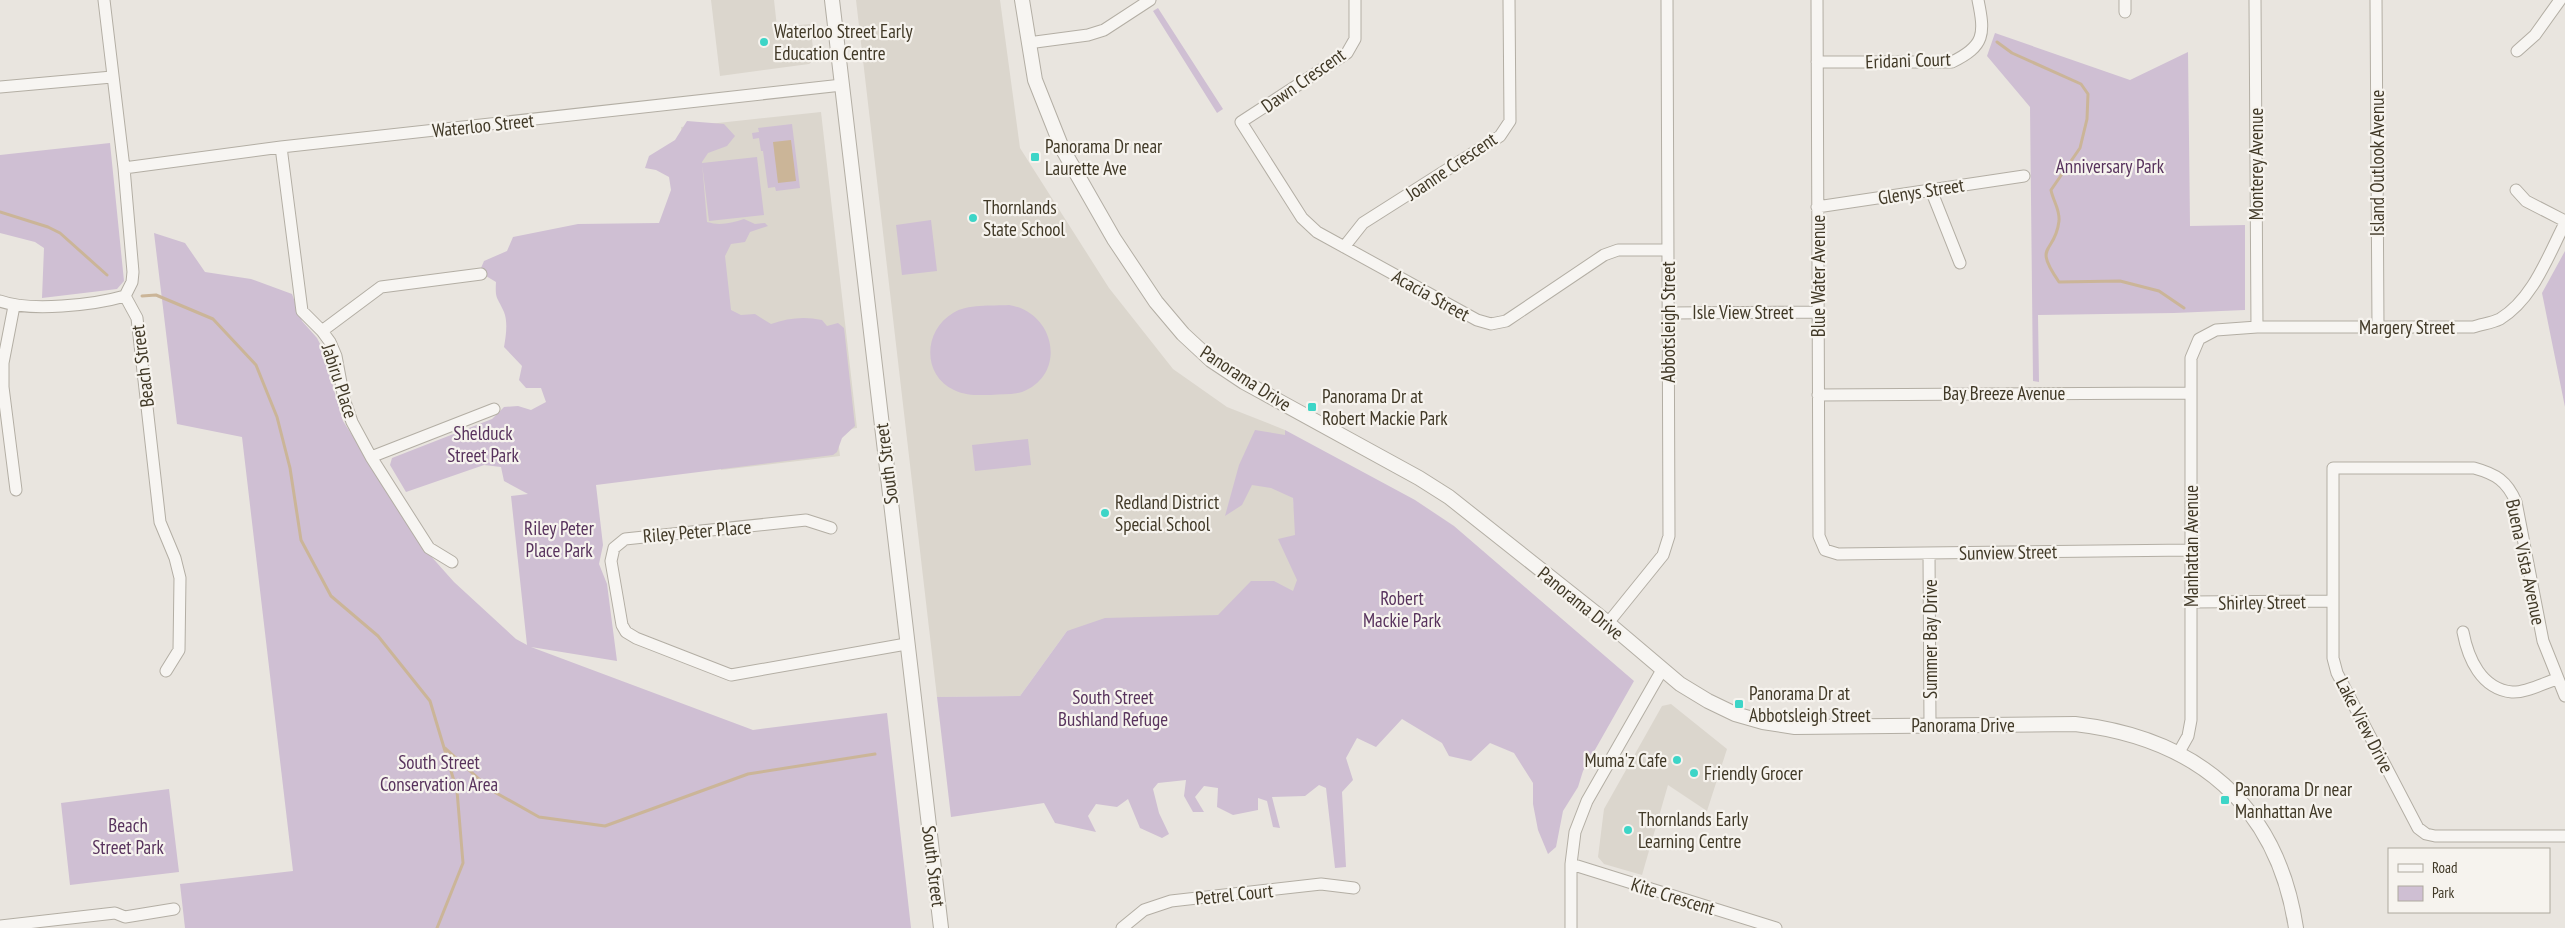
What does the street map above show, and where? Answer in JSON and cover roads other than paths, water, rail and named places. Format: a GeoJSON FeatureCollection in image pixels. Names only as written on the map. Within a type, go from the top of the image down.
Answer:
{"type":"FeatureCollection","features":[{"type":"Feature","properties":{"kind":"street"},"geometry":{"type":"LineString","coordinates":[[0,301],[14,306],[38,307],[125,296],[132,282],[133,272],[124,168],[104,0]]}},
{"type":"Feature","properties":{"kind":"street","name":"South Street"},"geometry":{"type":"LineString","coordinates":[[832,0],[906,644],[941,928]]}},
{"type":"Feature","properties":{"kind":"street","name":"Panorama Drive"},"geometry":{"type":"LineString","coordinates":[[1022,0],[1035,80],[1062,148],[1114,239],[1156,302],[1183,334],[1211,360],[1244,382],[1419,478],[1449,497],[1608,623],[1662,670],[1708,701],[1735,714],[1763,722],[1795,726],[2075,724],[2111,728],[2151,740],[2179,752],[2236,796],[2259,827],[2284,877],[2296,928]]}},
{"type":"Feature","properties":{"kind":"street"},"geometry":{"type":"LineString","coordinates":[[1028,43],[1088,35],[1104,30],[1150,0]]}},
{"type":"Feature","properties":{"kind":"street","name":"Dawn Crescent"},"geometry":{"type":"LineString","coordinates":[[1241,122],[1347,53],[1355,39],[1354,0]]}},
{"type":"Feature","properties":{"kind":"street","name":"Joanne Crescent"},"geometry":{"type":"LineString","coordinates":[[1344,247],[1364,223],[1500,136],[1510,121],[1509,0]]}},
{"type":"Feature","properties":{"kind":"street","name":"Abbotsleigh Street"},"geometry":{"type":"LineString","coordinates":[[1608,623],[1663,555],[1667,546],[1667,0]]}},
{"type":"Feature","properties":{"kind":"street","name":"Blue Water Avenue"},"geometry":{"type":"LineString","coordinates":[[1817,0],[1819,536],[1825,550]]}},
{"type":"Feature","properties":{"kind":"street","name":"Eridani Court"},"geometry":{"type":"LineString","coordinates":[[1817,62],[1952,62],[1969,54],[1981,40],[1983,24],[1978,0]]}},
{"type":"Feature","properties":{"kind":"street"},"geometry":{"type":"LineString","coordinates":[[2125,0],[2125,12]]}},
{"type":"Feature","properties":{"kind":"street","name":"Monterey Avenue"},"geometry":{"type":"LineString","coordinates":[[2255,0],[2257,327]]}},
{"type":"Feature","properties":{"kind":"street","name":"Island Outlook Avenue"},"geometry":{"type":"LineString","coordinates":[[2376,0],[2378,327]]}},
{"type":"Feature","properties":{"kind":"street"},"geometry":{"type":"LineString","coordinates":[[2517,51],[2535,35],[2560,0]]}},
{"type":"Feature","properties":{"kind":"street"},"geometry":{"type":"LineString","coordinates":[[0,87],[112,76]]}},
{"type":"Feature","properties":{"kind":"street","name":"Waterloo Street"},"geometry":{"type":"LineString","coordinates":[[124,168],[281,147],[842,85]]}},
{"type":"Feature","properties":{"kind":"street","name":"Acacia Street"},"geometry":{"type":"LineString","coordinates":[[1241,122],[1302,218],[1317,232],[1478,320],[1491,324],[1506,321],[1604,255],[1618,250],[1668,250]]}},
{"type":"Feature","properties":{"kind":"street","name":"Jabiru Place"},"geometry":{"type":"LineString","coordinates":[[281,147],[302,311],[322,331],[336,356],[344,398],[352,422],[371,456],[429,548],[452,562]]}},
{"type":"Feature","properties":{"kind":"street","name":"Glenys Street"},"geometry":{"type":"LineString","coordinates":[[1818,207],[2024,176]]}},
{"type":"Feature","properties":{"kind":"street"},"geometry":{"type":"LineString","coordinates":[[1931,190],[1960,263]]}},
{"type":"Feature","properties":{"kind":"street"},"geometry":{"type":"LineString","coordinates":[[2516,190],[2526,201],[2565,222]]}},
{"type":"Feature","properties":{"kind":"street","name":"Margery Street"},"geometry":{"type":"LineString","coordinates":[[2199,339],[2216,330],[2257,327],[2473,327],[2498,320],[2514,308],[2527,294],[2565,222]]}},
{"type":"Feature","properties":{"kind":"street"},"geometry":{"type":"LineString","coordinates":[[322,331],[381,287],[480,274]]}},
{"type":"Feature","properties":{"kind":"street","name":"Beach Street"},"geometry":{"type":"LineString","coordinates":[[125,296],[137,318],[160,522],[175,558],[180,578],[178,650],[166,671]]}},
{"type":"Feature","properties":{"kind":"street"},"geometry":{"type":"LineString","coordinates":[[14,306],[3,363],[16,490]]}},
{"type":"Feature","properties":{"kind":"street","name":"Isle View Street"},"geometry":{"type":"LineString","coordinates":[[1668,313],[1818,312]]}},
{"type":"Feature","properties":{"kind":"street","name":"Manhattan Avenue"},"geometry":{"type":"LineString","coordinates":[[2179,752],[2188,736],[2191,720],[2190,358],[2199,339]]}},
{"type":"Feature","properties":{"kind":"street","name":"Bay Breeze Avenue"},"geometry":{"type":"LineString","coordinates":[[1818,395],[2190,393]]}},
{"type":"Feature","properties":{"kind":"street"},"geometry":{"type":"LineString","coordinates":[[371,456],[494,409]]}},
{"type":"Feature","properties":{"kind":"street","name":"Lake View Drive"},"geometry":{"type":"LineString","coordinates":[[2332,468],[2333,658],[2338,673],[2418,828],[2426,834],[2435,836],[2565,836]]}},
{"type":"Feature","properties":{"kind":"street","name":"Buena Vista Avenue"},"geometry":{"type":"LineString","coordinates":[[2332,468],[2474,468],[2493,473],[2508,485],[2516,502],[2542,641],[2565,696]]}},
{"type":"Feature","properties":{"kind":"street","name":"Riley Peter Place"},"geometry":{"type":"LineString","coordinates":[[831,528],[806,520],[625,539],[614,548],[611,561],[622,625],[626,632],[636,638],[731,675],[906,644]]}},
{"type":"Feature","properties":{"kind":"street","name":"Sunview Street"},"geometry":{"type":"LineString","coordinates":[[1825,550],[1838,554],[2191,550]]}},
{"type":"Feature","properties":{"kind":"street","name":"Summer Bay Drive"},"geometry":{"type":"LineString","coordinates":[[1929,553],[1930,726]]}},
{"type":"Feature","properties":{"kind":"street","name":"Shirley Street"},"geometry":{"type":"LineString","coordinates":[[2191,602],[2333,601]]}},
{"type":"Feature","properties":{"kind":"street"},"geometry":{"type":"LineString","coordinates":[[2463,632],[2467,654],[2477,671],[2487,682],[2500,689],[2513,692],[2557,679]]}},
{"type":"Feature","properties":{"kind":"street"},"geometry":{"type":"LineString","coordinates":[[1571,928],[1571,864],[1576,832],[1587,801],[1662,670]]}},
{"type":"Feature","properties":{"kind":"street","name":"Kite Crescent"},"geometry":{"type":"LineString","coordinates":[[1571,864],[1776,928]]}},
{"type":"Feature","properties":{"kind":"street","name":"Petrel Court"},"geometry":{"type":"LineString","coordinates":[[1122,928],[1144,910],[1171,901],[1321,884],[1354,888]]}},
{"type":"Feature","properties":{"kind":"street"},"geometry":{"type":"LineString","coordinates":[[0,926],[115,913],[127,923],[174,910]]}},
{"type":"Feature","properties":{"kind":"waterway"},"geometry":{"type":"LineString","coordinates":[[1997,42],[2012,53],[2081,84],[2088,94],[2087,119],[2080,148],[2051,190],[2059,221],[2057,232],[2046,255],[2051,270],[2059,282],[2120,281],[2159,291],[2184,308]]}},
{"type":"Feature","properties":{"kind":"waterway"},"geometry":{"type":"LineString","coordinates":[[0,212],[48,227],[60,233],[107,275]]}},
{"type":"Feature","properties":{"kind":"waterway"},"geometry":{"type":"LineString","coordinates":[[142,296],[156,295],[213,319],[256,365],[277,417],[290,468],[301,540],[331,596],[378,636],[430,701],[457,791],[463,863],[437,928]]}},
{"type":"Feature","properties":{"kind":"waterway"},"geometry":{"type":"LineString","coordinates":[[445,748],[491,790],[539,817],[605,826],[748,774],[875,754]]}},
{"type":"Feature","properties":{"kind":"place","name":"Waterloo Street Early Education Centre"},"geometry":{"type":"Point","coordinates":[764,42]}},
{"type":"Feature","properties":{"kind":"place","name":"Panorama Dr near Laurette Ave"},"geometry":{"type":"Point","coordinates":[1035,157]}},
{"type":"Feature","properties":{"kind":"place","name":"Thornlands State School"},"geometry":{"type":"Point","coordinates":[973,218]}},
{"type":"Feature","properties":{"kind":"place","name":"Panorama Dr at Robert Mackie Park"},"geometry":{"type":"Point","coordinates":[1312,407]}},
{"type":"Feature","properties":{"kind":"place","name":"Redland District Special School"},"geometry":{"type":"Point","coordinates":[1105,513]}},
{"type":"Feature","properties":{"kind":"place","name":"Panorama Dr at Abbotsleigh Street"},"geometry":{"type":"Point","coordinates":[1739,704]}},
{"type":"Feature","properties":{"kind":"place","name":"Muma'z Cafe"},"geometry":{"type":"Point","coordinates":[1677,760]}},
{"type":"Feature","properties":{"kind":"place","name":"Friendly Grocer"},"geometry":{"type":"Point","coordinates":[1694,773]}},
{"type":"Feature","properties":{"kind":"place","name":"Panorama Dr near Manhattan Ave"},"geometry":{"type":"Point","coordinates":[2225,800]}},
{"type":"Feature","properties":{"kind":"place","name":"Thornlands Early Learning Centre"},"geometry":{"type":"Point","coordinates":[1628,830]}},
{"type":"Feature","properties":{"kind":"park label","name":"Anniversary Park"},"geometry":{"type":"Point","coordinates":[2110,166]}},
{"type":"Feature","properties":{"kind":"park label","name":"Shelduck Street Park"},"geometry":{"type":"Point","coordinates":[483,444]}},
{"type":"Feature","properties":{"kind":"park label","name":"Riley Peter Place Park"},"geometry":{"type":"Point","coordinates":[559,539]}},
{"type":"Feature","properties":{"kind":"park label","name":"Robert Mackie Park"},"geometry":{"type":"Point","coordinates":[1402,609]}},
{"type":"Feature","properties":{"kind":"park label","name":"South Street Bushland Refuge"},"geometry":{"type":"Point","coordinates":[1113,708]}},
{"type":"Feature","properties":{"kind":"park label","name":"South Street Conservation Area"},"geometry":{"type":"Point","coordinates":[439,773]}},
{"type":"Feature","properties":{"kind":"park label","name":"Beach Street Park"},"geometry":{"type":"Point","coordinates":[128,836]}}]}
